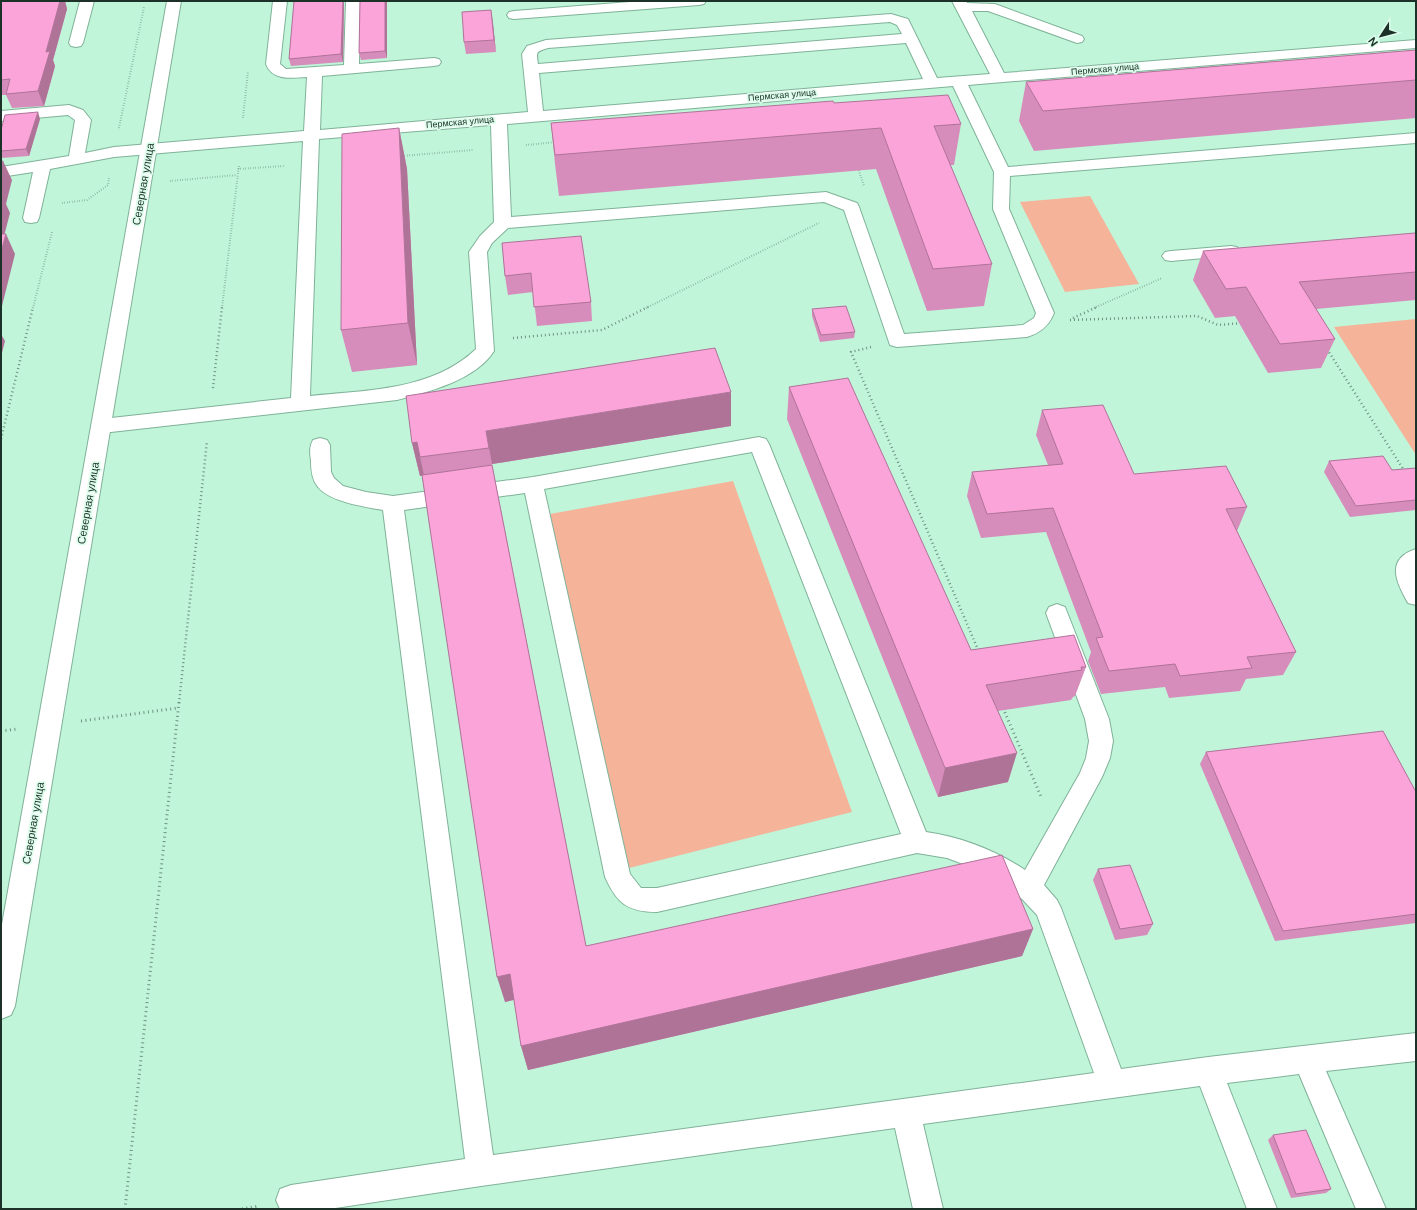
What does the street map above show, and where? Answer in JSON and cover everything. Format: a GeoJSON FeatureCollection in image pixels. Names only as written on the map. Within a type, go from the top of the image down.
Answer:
{"type":"FeatureCollection","features":[{"type":"Feature","properties":{"kind":"street"},"geometry":{"type":"LineString","coordinates":[[76,43],[87,1]]}},
{"type":"Feature","properties":{"kind":"street","name":"Северная улица"},"geometry":{"type":"LineString","coordinates":[[1,1006],[174,1]]}},
{"type":"Feature","properties":{"kind":"street"},"geometry":{"type":"LineString","coordinates":[[280,1],[273,64],[275,69],[282,73],[290,74],[434,62]]}},
{"type":"Feature","properties":{"kind":"street"},"geometry":{"type":"LineString","coordinates":[[351,69],[353,1]]}},
{"type":"Feature","properties":{"kind":"street"},"geometry":{"type":"LineString","coordinates":[[514,15],[632,4],[699,1]]}},
{"type":"Feature","properties":{"kind":"street"},"geometry":{"type":"LineString","coordinates":[[961,4],[990,7],[1077,39]]}},
{"type":"Feature","properties":{"kind":"street"},"geometry":{"type":"LineString","coordinates":[[961,4],[999,77]]}},
{"type":"Feature","properties":{"kind":"street"},"geometry":{"type":"LineString","coordinates":[[536,116],[529,54],[532,49],[546,44],[884,17],[898,19],[904,22],[910,38],[932,83]]}},
{"type":"Feature","properties":{"kind":"street"},"geometry":{"type":"LineString","coordinates":[[530,69],[910,38]]}},
{"type":"Feature","properties":{"kind":"street","name":"Пермская улица"},"geometry":{"type":"LineString","coordinates":[[1,172],[114,152],[958,80],[1416,44]]}},
{"type":"Feature","properties":{"kind":"street"},"geometry":{"type":"LineString","coordinates":[[300,404],[315,72]]}},
{"type":"Feature","properties":{"kind":"street"},"geometry":{"type":"LineString","coordinates":[[102,426],[397,393],[428,384],[475,362],[485,351],[483,341],[478,252],[486,240],[503,223],[826,197],[851,207],[897,342],[1027,331],[1042,321],[1045,313],[1001,209],[1002,172],[958,80]]}},
{"type":"Feature","properties":{"kind":"street"},"geometry":{"type":"LineString","coordinates":[[1,116],[69,110],[77,112],[82,115],[83,120],[76,159]]}},
{"type":"Feature","properties":{"kind":"street"},"geometry":{"type":"LineString","coordinates":[[499,119],[503,223]]}},
{"type":"Feature","properties":{"kind":"street"},"geometry":{"type":"LineString","coordinates":[[1002,172],[1416,138]]}},
{"type":"Feature","properties":{"kind":"street"},"geometry":{"type":"LineString","coordinates":[[31,218],[43,165]]}},
{"type":"Feature","properties":{"kind":"street"},"geometry":{"type":"LineString","coordinates":[[1171,256],[1250,250]]}},
{"type":"Feature","properties":{"kind":"street"},"geometry":{"type":"LineString","coordinates":[[320,445],[321,472],[325,482],[336,491],[366,500],[393,504],[533,484],[759,444],[917,842]]}},
{"type":"Feature","properties":{"kind":"street"},"geometry":{"type":"LineString","coordinates":[[533,484],[618,877],[627,893],[639,900],[657,900],[917,842],[939,844],[970,853],[1004,870],[1029,888],[1048,908],[1113,1085]]}},
{"type":"Feature","properties":{"kind":"street"},"geometry":{"type":"LineString","coordinates":[[393,504],[481,1171]]}},
{"type":"Feature","properties":{"kind":"street"},"geometry":{"type":"LineString","coordinates":[[1416,557],[1407,564],[1408,584],[1416,597]]}},
{"type":"Feature","properties":{"kind":"street"},"geometry":{"type":"LineString","coordinates":[[1029,888],[1090,777],[1098,758],[1101,741],[1097,719],[1057,613]]}},
{"type":"Feature","properties":{"kind":"street"},"geometry":{"type":"LineString","coordinates":[[292,1200],[481,1171],[1208,1071],[1416,1047]]}},
{"type":"Feature","properties":{"kind":"street"},"geometry":{"type":"LineString","coordinates":[[1307,1060],[1371,1209]]}},
{"type":"Feature","properties":{"kind":"street"},"geometry":{"type":"LineString","coordinates":[[1208,1071],[1262,1209]]}},
{"type":"Feature","properties":{"kind":"street"},"geometry":{"type":"LineString","coordinates":[[906,1113],[928,1209]]}},
{"type":"Feature","properties":{"kind":"path"},"geometry":{"type":"LineString","coordinates":[[59,203],[87,200],[108,185],[146,1]]}},
{"type":"Feature","properties":{"kind":"path"},"geometry":{"type":"LineString","coordinates":[[125,1209],[178,708],[249,63]]}},
{"type":"Feature","properties":{"kind":"path"},"geometry":{"type":"LineString","coordinates":[[397,156],[556,142]]}},
{"type":"Feature","properties":{"kind":"path"},"geometry":{"type":"LineString","coordinates":[[238,169],[310,164]]}},
{"type":"Feature","properties":{"kind":"path"},"geometry":{"type":"LineString","coordinates":[[483,341],[602,330],[851,207]]}},
{"type":"Feature","properties":{"kind":"path"},"geometry":{"type":"LineString","coordinates":[[1,439],[52,232]]}},
{"type":"Feature","properties":{"kind":"path"},"geometry":{"type":"LineString","coordinates":[[1071,320],[1169,274],[1171,256]]}},
{"type":"Feature","properties":{"kind":"path"},"geometry":{"type":"LineString","coordinates":[[1042,321],[1197,316],[1218,325],[1248,323]]}},
{"type":"Feature","properties":{"kind":"path"},"geometry":{"type":"LineString","coordinates":[[897,342],[851,352],[980,652]]}},
{"type":"Feature","properties":{"kind":"path"},"geometry":{"type":"LineString","coordinates":[[1324,345],[1408,476]]}},
{"type":"Feature","properties":{"kind":"path"},"geometry":{"type":"LineString","coordinates":[[1002,704],[1058,836]]}},
{"type":"Feature","properties":{"kind":"path"},"geometry":{"type":"LineString","coordinates":[[1,731],[178,708]]}},
{"type":"Feature","properties":{"kind":"shaded area"},"geometry":{"type":"Polygon","coordinates":[[[1090,196],[1139,284],[1065,292],[1020,202],[1090,196]]]}},
{"type":"Feature","properties":{"kind":"shaded area"},"geometry":{"type":"Polygon","coordinates":[[[1416,319],[1416,455],[1334,327],[1416,319]]]}},
{"type":"Feature","properties":{"kind":"shaded area"},"geometry":{"type":"Polygon","coordinates":[[[733,481],[852,812],[629,868],[550,514],[733,481]]]}},
{"type":"Feature","properties":{"kind":"building"},"geometry":{"type":"Polygon","coordinates":[[[1,1],[60,1],[46,52],[50,51],[38,91],[6,94],[10,79],[1,80],[1,1]]]}},
{"type":"Feature","properties":{"kind":"building"},"geometry":{"type":"Polygon","coordinates":[[[294,1],[343,1],[341,54],[289,59],[294,1]]]}},
{"type":"Feature","properties":{"kind":"building"},"geometry":{"type":"Polygon","coordinates":[[[360,1],[385,1],[385,51],[359,53],[360,1]]]}},
{"type":"Feature","properties":{"kind":"building"},"geometry":{"type":"Polygon","coordinates":[[[491,10],[494,40],[464,42],[462,12],[491,10]]]}},
{"type":"Feature","properties":{"kind":"building"},"geometry":{"type":"Polygon","coordinates":[[[1416,50],[1416,80],[1043,111],[1026,82],[1416,50]]]}},
{"type":"Feature","properties":{"kind":"building"},"geometry":{"type":"Polygon","coordinates":[[[948,95],[961,124],[934,126],[992,264],[933,269],[881,128],[555,155],[551,123],[833,101],[834,103],[948,95]]]}},
{"type":"Feature","properties":{"kind":"building"},"geometry":{"type":"Polygon","coordinates":[[[38,112],[26,149],[1,151],[1,130],[5,115],[38,112]]]}},
{"type":"Feature","properties":{"kind":"building"},"geometry":{"type":"Polygon","coordinates":[[[399,128],[408,323],[341,330],[342,134],[399,128]]]}},
{"type":"Feature","properties":{"kind":"building"},"geometry":{"type":"Polygon","coordinates":[[[1415,233],[1416,272],[1299,282],[1335,339],[1280,344],[1246,287],[1226,289],[1203,251],[1415,233]]]}},
{"type":"Feature","properties":{"kind":"building"},"geometry":{"type":"Polygon","coordinates":[[[1,234],[6,234],[1,252],[1,234]]]}},
{"type":"Feature","properties":{"kind":"building"},"geometry":{"type":"Polygon","coordinates":[[[581,236],[591,302],[534,307],[531,273],[505,276],[502,243],[581,236]]]}},
{"type":"Feature","properties":{"kind":"building"},"geometry":{"type":"Polygon","coordinates":[[[846,306],[855,332],[821,335],[812,309],[846,306]]]}},
{"type":"Feature","properties":{"kind":"building"},"geometry":{"type":"Polygon","coordinates":[[[715,348],[731,392],[486,431],[489,448],[420,457],[417,442],[412,443],[406,396],[715,348]]]}},
{"type":"Feature","properties":{"kind":"building"},"geometry":{"type":"Polygon","coordinates":[[[848,378],[971,650],[1074,635],[1086,667],[1081,667],[1082,670],[986,685],[1017,753],[945,768],[789,387],[848,378]]]}},
{"type":"Feature","properties":{"kind":"building"},"geometry":{"type":"Polygon","coordinates":[[[1103,405],[1134,474],[1226,466],[1247,507],[1226,509],[1296,652],[1247,657],[1252,668],[1180,676],[1175,664],[1109,671],[1096,638],[1103,637],[1053,508],[987,514],[972,472],[1063,464],[1042,410],[1103,405]]]}},
{"type":"Feature","properties":{"kind":"building"},"geometry":{"type":"Polygon","coordinates":[[[1383,456],[1392,470],[1416,468],[1416,500],[1356,506],[1329,461],[1383,456]]]}},
{"type":"Feature","properties":{"kind":"building"},"geometry":{"type":"Polygon","coordinates":[[[492,465],[586,946],[1002,855],[1033,929],[521,1046],[510,974],[497,977],[422,475],[492,465]]]}},
{"type":"Feature","properties":{"kind":"building"},"geometry":{"type":"Polygon","coordinates":[[[1383,731],[1416,792],[1416,914],[1283,931],[1206,752],[1383,731]]]}},
{"type":"Feature","properties":{"kind":"building"},"geometry":{"type":"Polygon","coordinates":[[[1130,865],[1153,924],[1120,929],[1098,869],[1130,865]]]}},
{"type":"Feature","properties":{"kind":"building"},"geometry":{"type":"Polygon","coordinates":[[[1306,1130],[1331,1189],[1296,1194],[1273,1135],[1306,1130]]]}}]}
